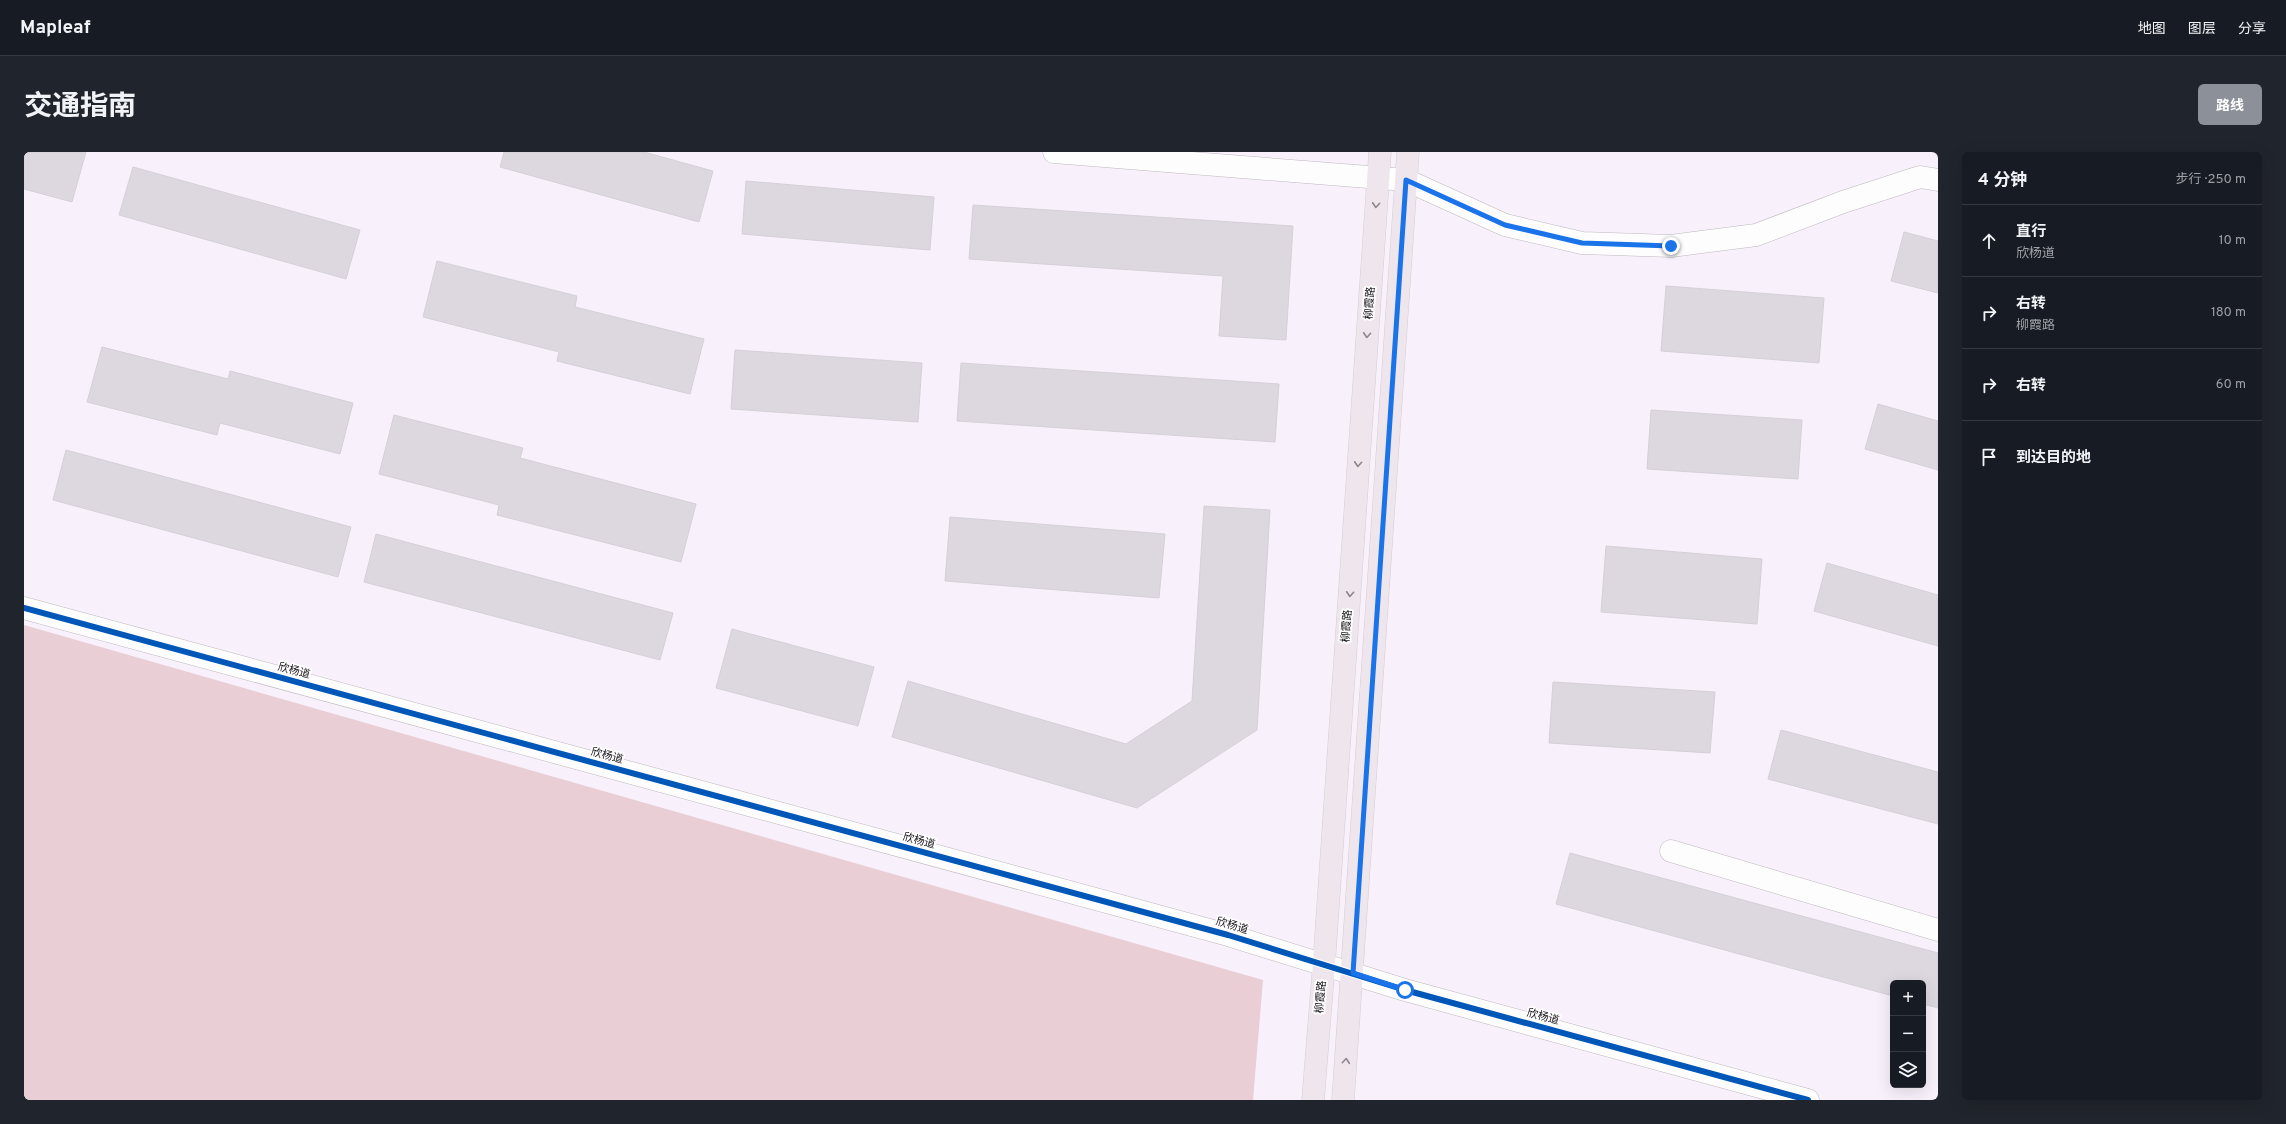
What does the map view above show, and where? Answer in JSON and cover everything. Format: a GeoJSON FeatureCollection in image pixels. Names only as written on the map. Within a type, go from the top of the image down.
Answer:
{"type":"FeatureCollection","features":[{"type":"Feature","properties":{"kind":"main road","name":"柳霞路"},"geometry":{"type":"LineString","coordinates":[[1313,1100],[1324,964],[1380,152]]}},
{"type":"Feature","properties":{"kind":"main road"},"geometry":{"type":"LineString","coordinates":[[1343,1100],[1353,973],[1408,152]]}},
{"type":"Feature","properties":{"kind":"street"},"geometry":{"type":"LineString","coordinates":[[1054,152],[1406,180],[1505,225],[1582,243],[1671,246],[1756,235],[1843,202],[1920,177],[1938,180]]}},
{"type":"Feature","properties":{"kind":"street","name":"欣杨道"},"geometry":{"type":"LineString","coordinates":[[24,608],[1206,929],[1405,990],[1808,1100]]}},
{"type":"Feature","properties":{"kind":"street"},"geometry":{"type":"LineString","coordinates":[[1671,851],[1938,930]]}},
{"type":"Feature","properties":{"kind":"shaded area"},"geometry":{"type":"Polygon","coordinates":[[[24,625],[1263,980],[1253,1100],[24,1100],[24,625]]]}},
{"type":"Feature","properties":{"kind":"building"},"geometry":{"type":"Polygon","coordinates":[[[24,152],[86,152],[72,202],[24,189],[24,152]]]}},
{"type":"Feature","properties":{"kind":"building"},"geometry":{"type":"Polygon","coordinates":[[[504,152],[644,152],[713,171],[699,222],[500,167],[504,152]]]}},
{"type":"Feature","properties":{"kind":"building"},"geometry":{"type":"Polygon","coordinates":[[[133,167],[360,230],[346,279],[119,215],[133,167]]]}},
{"type":"Feature","properties":{"kind":"building"},"geometry":{"type":"Polygon","coordinates":[[[746,181],[934,197],[930,250],[742,234],[746,181]]]}},
{"type":"Feature","properties":{"kind":"building"},"geometry":{"type":"Polygon","coordinates":[[[973,205],[1293,226],[1286,340],[1219,336],[1223,276],[969,259],[973,205]]]}},
{"type":"Feature","properties":{"kind":"building"},"geometry":{"type":"Polygon","coordinates":[[[1904,232],[1938,241],[1938,293],[1891,281],[1904,232]]]}},
{"type":"Feature","properties":{"kind":"building"},"geometry":{"type":"Polygon","coordinates":[[[437,261],[577,296],[575,307],[704,339],[690,394],[557,361],[559,352],[423,317],[437,261]]]}},
{"type":"Feature","properties":{"kind":"building"},"geometry":{"type":"Polygon","coordinates":[[[1666,286],[1824,298],[1819,363],[1661,351],[1666,286]]]}},
{"type":"Feature","properties":{"kind":"building"},"geometry":{"type":"Polygon","coordinates":[[[102,347],[228,379],[230,371],[353,403],[340,454],[220,423],[217,435],[87,402],[102,347]]]}},
{"type":"Feature","properties":{"kind":"building"},"geometry":{"type":"Polygon","coordinates":[[[735,350],[922,363],[918,422],[731,409],[735,350]]]}},
{"type":"Feature","properties":{"kind":"building"},"geometry":{"type":"Polygon","coordinates":[[[961,363],[1279,384],[1275,442],[957,421],[961,363]]]}},
{"type":"Feature","properties":{"kind":"building"},"geometry":{"type":"Polygon","coordinates":[[[1878,404],[1938,421],[1938,470],[1865,449],[1878,404]]]}},
{"type":"Feature","properties":{"kind":"building"},"geometry":{"type":"Polygon","coordinates":[[[1651,410],[1802,420],[1798,479],[1647,469],[1651,410]]]}},
{"type":"Feature","properties":{"kind":"building"},"geometry":{"type":"Polygon","coordinates":[[[394,415],[523,448],[520,458],[696,504],[681,562],[497,515],[499,505],[379,474],[394,415]]]}},
{"type":"Feature","properties":{"kind":"building"},"geometry":{"type":"Polygon","coordinates":[[[66,450],[351,527],[338,577],[53,500],[66,450]]]}},
{"type":"Feature","properties":{"kind":"building"},"geometry":{"type":"Polygon","coordinates":[[[1204,506],[1270,510],[1257,730],[1137,808],[892,737],[908,681],[1126,744],[1192,701],[1204,506]]]}},
{"type":"Feature","properties":{"kind":"building"},"geometry":{"type":"Polygon","coordinates":[[[950,517],[1165,534],[1159,598],[945,581],[950,517]]]}},
{"type":"Feature","properties":{"kind":"building"},"geometry":{"type":"Polygon","coordinates":[[[376,534],[673,613],[660,660],[364,582],[376,534]]]}},
{"type":"Feature","properties":{"kind":"building"},"geometry":{"type":"Polygon","coordinates":[[[1606,546],[1762,559],[1757,624],[1601,612],[1606,546]]]}},
{"type":"Feature","properties":{"kind":"building"},"geometry":{"type":"Polygon","coordinates":[[[1827,563],[1938,595],[1938,646],[1814,611],[1827,563]]]}},
{"type":"Feature","properties":{"kind":"building"},"geometry":{"type":"Polygon","coordinates":[[[732,629],[874,667],[858,726],[716,688],[732,629]]]}},
{"type":"Feature","properties":{"kind":"building"},"geometry":{"type":"Polygon","coordinates":[[[1553,682],[1715,692],[1710,753],[1549,743],[1553,682]]]}},
{"type":"Feature","properties":{"kind":"building"},"geometry":{"type":"Polygon","coordinates":[[[1781,730],[1938,772],[1938,824],[1768,779],[1781,730]]]}},
{"type":"Feature","properties":{"kind":"building"},"geometry":{"type":"Polygon","coordinates":[[[1570,853],[1938,953],[1938,1008],[1926,1005],[1926,980],[1890,980],[1890,995],[1556,904],[1570,853]]]}},
{"type":"Feature","properties":{"kind":"cycle path"},"geometry":{"type":"LineString","coordinates":[[24,608],[1228,935],[1405,990],[1808,1100]]}},
{"type":"Feature","properties":{"kind":"route"},"geometry":{"type":"LineString","coordinates":[[1405,990],[1353,973],[1406,180],[1505,225],[1582,243],[1671,246]]}}]}
